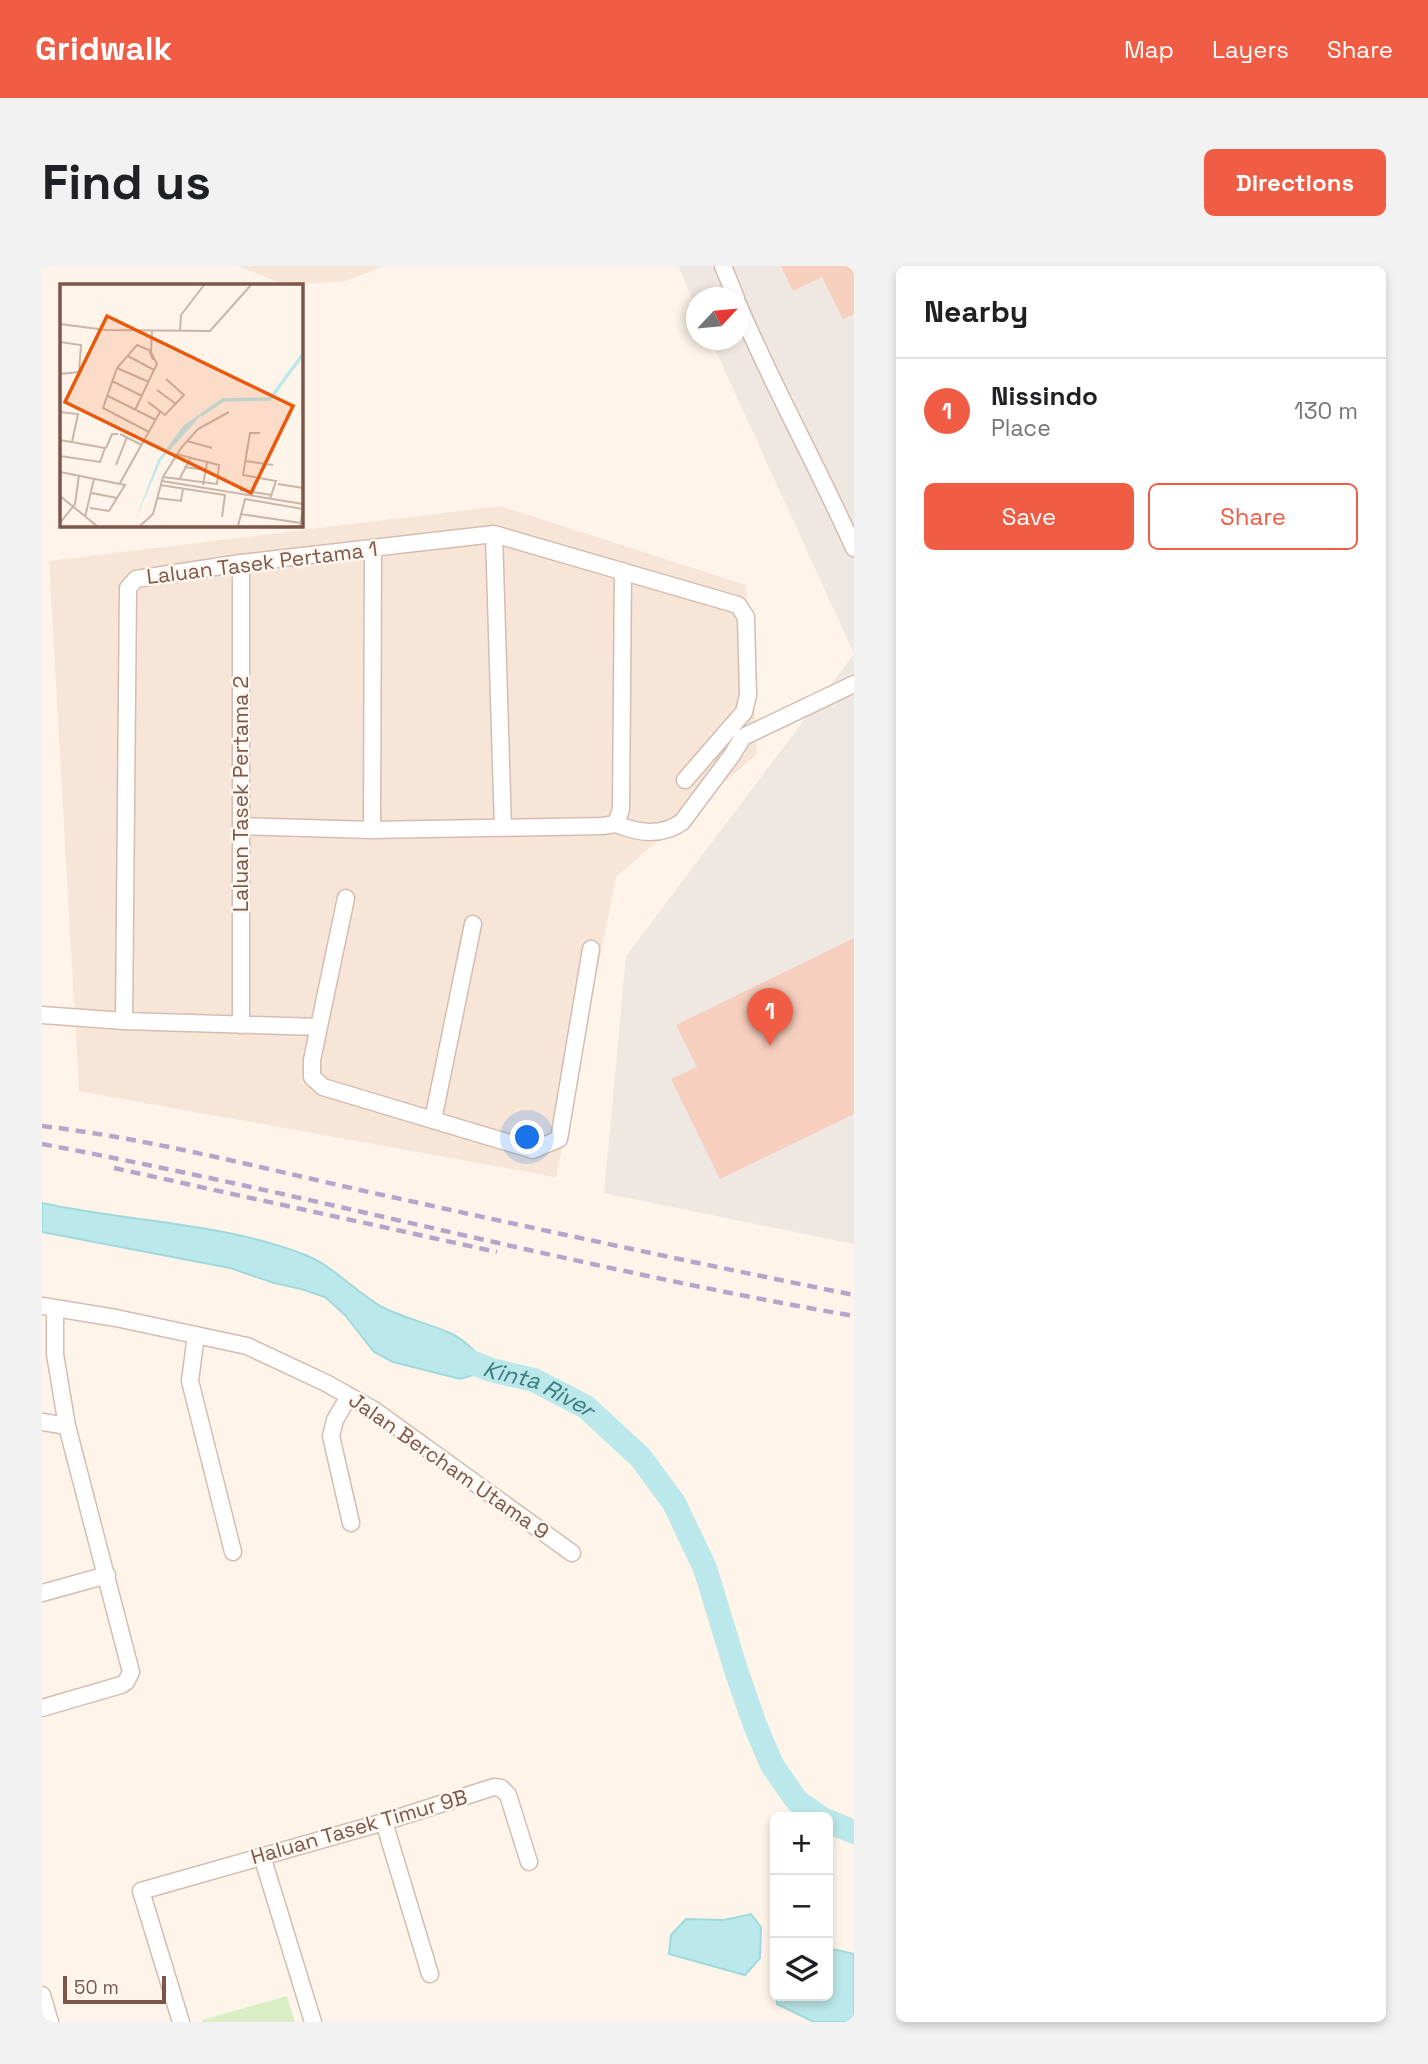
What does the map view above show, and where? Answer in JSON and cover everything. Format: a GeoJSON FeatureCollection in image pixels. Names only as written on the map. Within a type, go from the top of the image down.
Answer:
{"type":"FeatureCollection","features":[{"type":"Feature","properties":{"kind":"street"},"geometry":{"type":"LineString","coordinates":[[723,266],[732,287]]}},
{"type":"Feature","properties":{"kind":"street"},"geometry":{"type":"LineString","coordinates":[[749,329],[824,480],[854,548]]}},
{"type":"Feature","properties":{"kind":"street"},"geometry":{"type":"LineString","coordinates":[[494,534],[503,828]]}},
{"type":"Feature","properties":{"kind":"street","name":"Laluan Tasek Pertama 1"},"geometry":{"type":"LineString","coordinates":[[124,1021],[128,588],[136,579],[241,563],[494,534],[738,605],[746,617],[748,695],[744,712],[685,780]]}},
{"type":"Feature","properties":{"kind":"street"},"geometry":{"type":"LineString","coordinates":[[372,830],[373,548]]}},
{"type":"Feature","properties":{"kind":"street","name":"Laluan Tasek Pertama 2"},"geometry":{"type":"LineString","coordinates":[[241,563],[241,1025]]}},
{"type":"Feature","properties":{"kind":"street"},"geometry":{"type":"LineString","coordinates":[[616,824],[621,809],[623,571]]}},
{"type":"Feature","properties":{"kind":"street"},"geometry":{"type":"LineString","coordinates":[[241,826],[372,830],[616,824],[646,833],[663,832],[681,822],[743,737],[854,684]]}},
{"type":"Feature","properties":{"kind":"street"},"geometry":{"type":"LineString","coordinates":[[346,898],[312,1060],[312,1077],[323,1087],[533,1150],[559,1139],[591,949]]}},
{"type":"Feature","properties":{"kind":"street"},"geometry":{"type":"LineString","coordinates":[[433,1120],[473,925]]}},
{"type":"Feature","properties":{"kind":"street"},"geometry":{"type":"LineString","coordinates":[[42,1015],[124,1021],[319,1027]]}},
{"type":"Feature","properties":{"kind":"street"},"geometry":{"type":"LineString","coordinates":[[42,1708],[121,1685],[129,1677],[130,1665],[67,1426],[49,1307]]}},
{"type":"Feature","properties":{"kind":"street","name":"Jalan Bercham Utama 9"},"geometry":{"type":"LineString","coordinates":[[49,1307],[247,1346],[374,1410],[572,1553]]}},
{"type":"Feature","properties":{"kind":"street"},"geometry":{"type":"LineString","coordinates":[[196,1335],[190,1381],[233,1552]]}},
{"type":"Feature","properties":{"kind":"street"},"geometry":{"type":"LineString","coordinates":[[349,1396],[335,1420],[331,1436],[351,1523]]}},
{"type":"Feature","properties":{"kind":"street"},"geometry":{"type":"LineString","coordinates":[[42,1422],[67,1426]]}},
{"type":"Feature","properties":{"kind":"street"},"geometry":{"type":"LineString","coordinates":[[42,1593],[107,1575]]}},
{"type":"Feature","properties":{"kind":"street","name":"Haluan Tasek Timur 9B"},"geometry":{"type":"LineString","coordinates":[[181,2022],[141,1891],[384,1822],[487,1789],[501,1788],[508,1795],[529,1863]]}},
{"type":"Feature","properties":{"kind":"street"},"geometry":{"type":"LineString","coordinates":[[384,1822],[430,1974]]}},
{"type":"Feature","properties":{"kind":"street"},"geometry":{"type":"LineString","coordinates":[[262,1856],[313,2022]]}},
{"type":"Feature","properties":{"kind":"street"},"geometry":{"type":"LineString","coordinates":[[42,1995],[50,2022]]}},
{"type":"Feature","properties":{"kind":"shaded area"},"geometry":{"type":"Polygon","coordinates":[[[238,266],[384,266],[346,281],[283,284],[238,266]]]}},
{"type":"Feature","properties":{"kind":"shaded area"},"geometry":{"type":"Polygon","coordinates":[[[678,266],[854,266],[854,654],[716,350],[749,350],[749,287],[687,287],[678,266]]]}},
{"type":"Feature","properties":{"kind":"shaded area"},"geometry":{"type":"Polygon","coordinates":[[[500,506],[746,585],[757,754],[616,877],[556,1177],[79,1091],[49,561],[500,506]]]}},
{"type":"Feature","properties":{"kind":"shaded area"},"geometry":{"type":"Polygon","coordinates":[[[854,654],[854,1244],[604,1193],[626,956],[854,654]]]}},
{"type":"Feature","properties":{"kind":"green space"},"geometry":{"type":"Polygon","coordinates":[[[287,1996],[295,2022],[202,2020],[287,1996]]]}},
{"type":"Feature","properties":{"kind":"water","name":"Kinta River"},"geometry":{"type":"Polygon","coordinates":[[[42,1203],[239,1235],[303,1254],[324,1265],[382,1307],[458,1337],[491,1370],[460,1379],[393,1362],[374,1352],[345,1315],[325,1297],[301,1289],[230,1268],[42,1232],[42,1203]]]}},
{"type":"Feature","properties":{"kind":"water"},"geometry":{"type":"Polygon","coordinates":[[[751,1914],[761,1927],[760,1958],[745,1975],[669,1954],[671,1935],[686,1919],[724,1920],[751,1914]]]}},
{"type":"Feature","properties":{"kind":"water"},"geometry":{"type":"Polygon","coordinates":[[[833,1949],[854,1954],[854,2022],[814,2022],[777,2004],[777,2001],[833,2001],[833,1949]]]}},
{"type":"Feature","properties":{"kind":"building"},"geometry":{"type":"Polygon","coordinates":[[[781,266],[854,266],[854,314],[843,319],[822,277],[793,291],[781,266]]]}},
{"type":"Feature","properties":{"kind":"building"},"geometry":{"type":"Polygon","coordinates":[[[854,938],[854,1114],[720,1179],[671,1079],[697,1067],[676,1025],[854,938]]]}},
{"type":"Feature","properties":{"kind":"waterway","name":"Kinta River"},"geometry":{"type":"LineString","coordinates":[[461,1358],[491,1370],[534,1380],[586,1407],[641,1458],[674,1503],[705,1568],[736,1670],[772,1765],[797,1801],[813,1812]]}},
{"type":"Feature","properties":{"kind":"waterway","name":"Kinta River"},"geometry":{"type":"LineString","coordinates":[[833,1823],[854,1832]]}},
{"type":"Feature","properties":{"kind":"railway"},"geometry":{"type":"LineString","coordinates":[[42,1126],[168,1147],[854,1295]]}},
{"type":"Feature","properties":{"kind":"railway"},"geometry":{"type":"LineString","coordinates":[[42,1144],[650,1276],[854,1316]]}},
{"type":"Feature","properties":{"kind":"railway"},"geometry":{"type":"LineString","coordinates":[[114,1168],[497,1252]]}},
{"type":"Feature","properties":{"kind":"place","name":"Nissindo"},"geometry":{"type":"Point","coordinates":[770,1046]}}]}
